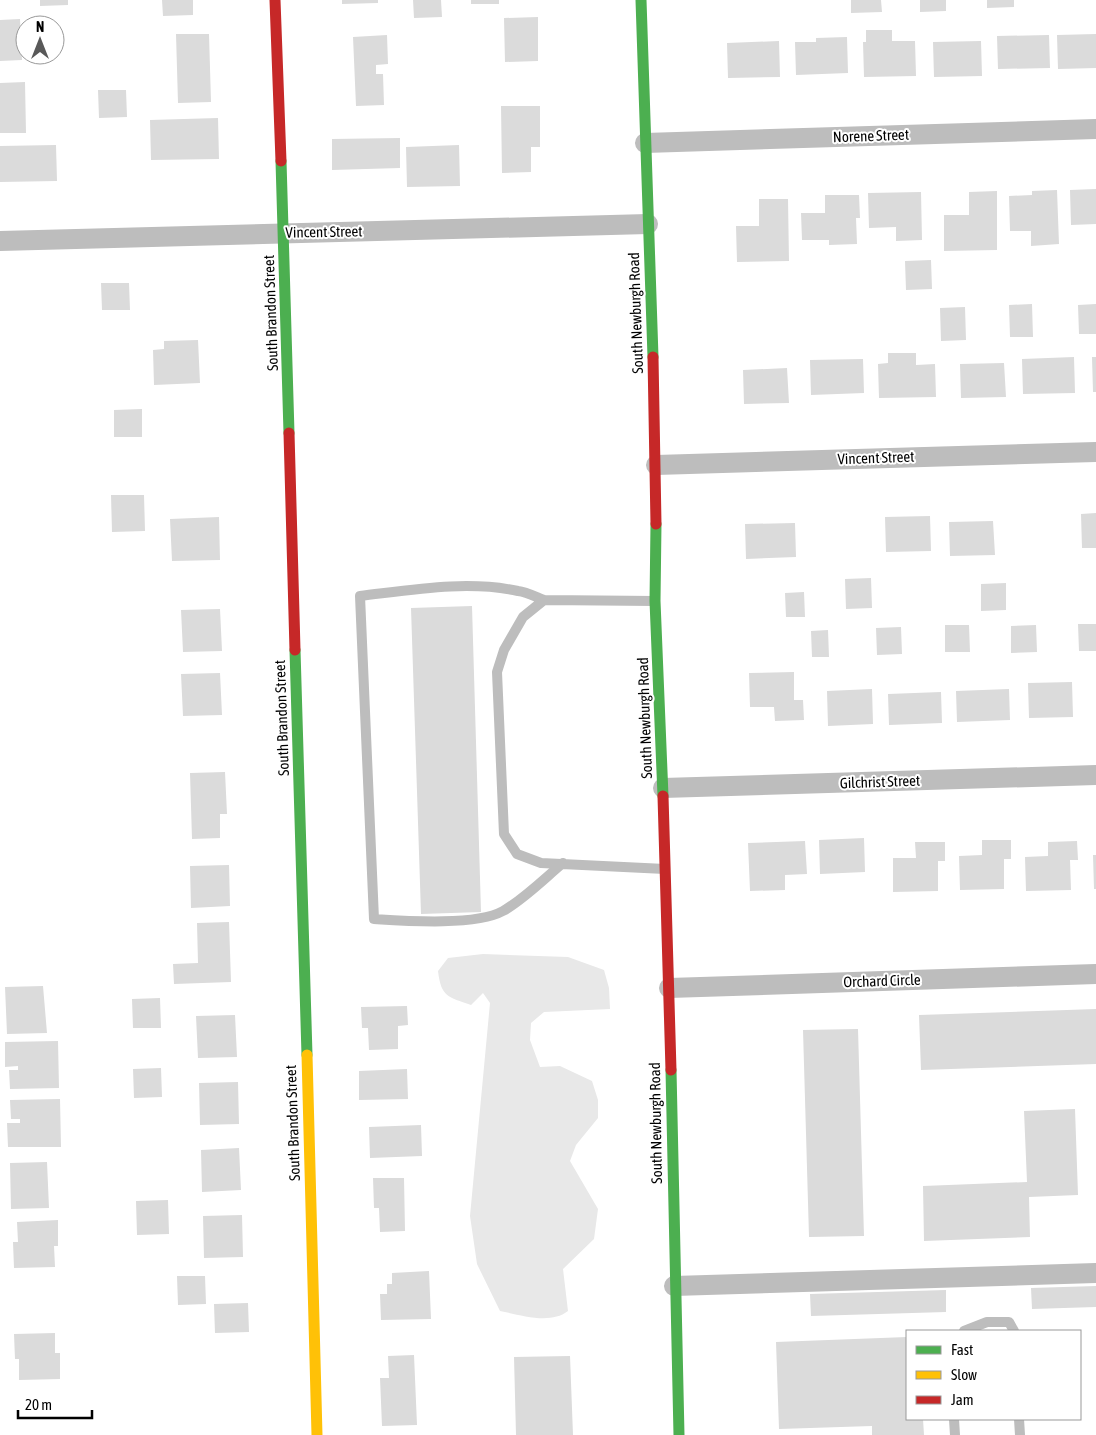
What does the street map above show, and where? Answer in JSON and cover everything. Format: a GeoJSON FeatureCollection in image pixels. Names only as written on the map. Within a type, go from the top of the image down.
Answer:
{"type":"FeatureCollection","features":[{"type":"Feature","properties":{"kind":"main road","name":"South Brandon Street"},"geometry":{"type":"LineString","coordinates":[[274,0],[284,233],[317,1435]]}},
{"type":"Feature","properties":{"kind":"main road","name":"South Newburgh Road"},"geometry":{"type":"LineString","coordinates":[[641,0],[656,465],[655,601],[666,869],[674,1286],[679,1435]]}},
{"type":"Feature","properties":{"kind":"street","name":"Norene Street"},"geometry":{"type":"LineString","coordinates":[[646,143],[1096,129]]}},
{"type":"Feature","properties":{"kind":"street","name":"Vincent Street"},"geometry":{"type":"LineString","coordinates":[[0,241],[648,224]]}},
{"type":"Feature","properties":{"kind":"street","name":"Vincent Street"},"geometry":{"type":"LineString","coordinates":[[656,465],[1096,452]]}},
{"type":"Feature","properties":{"kind":"street","name":"Gilchrist Street"},"geometry":{"type":"LineString","coordinates":[[663,788],[1096,775]]}},
{"type":"Feature","properties":{"kind":"street","name":"Orchard Circle"},"geometry":{"type":"LineString","coordinates":[[668,988],[1096,974]]}},
{"type":"Feature","properties":{"kind":"street"},"geometry":{"type":"LineString","coordinates":[[674,1286],[1096,1272]]}},
{"type":"Feature","properties":{"kind":"lane"},"geometry":{"type":"LineString","coordinates":[[563,863],[502,912],[469,920],[415,922],[374,919],[360,596],[433,587],[467,587],[519,591],[544,600],[655,601]]}},
{"type":"Feature","properties":{"kind":"lane"},"geometry":{"type":"LineString","coordinates":[[544,600],[523,616],[504,650],[496,672],[504,834],[517,854],[541,863],[666,869]]}},
{"type":"Feature","properties":{"kind":"lane"},"geometry":{"type":"LineString","coordinates":[[967,1330],[987,1322],[1009,1322],[1013,1330]]}},
{"type":"Feature","properties":{"kind":"lane"},"geometry":{"type":"LineString","coordinates":[[954,1420],[955,1435]]}},
{"type":"Feature","properties":{"kind":"lane"},"geometry":{"type":"LineString","coordinates":[[1020,1420],[1020,1435]]}},
{"type":"Feature","properties":{"kind":"shaded area"},"geometry":{"type":"Polygon","coordinates":[[[483,954],[568,957],[604,970],[609,988],[610,1009],[544,1012],[531,1023],[530,1040],[540,1067],[560,1066],[592,1081],[598,1100],[598,1118],[576,1145],[570,1161],[598,1209],[594,1239],[563,1269],[568,1311],[553,1317],[535,1318],[500,1311],[477,1264],[470,1216],[490,1003],[483,993],[471,1005],[451,998],[441,986],[438,971],[448,958],[483,954]]]}},
{"type":"Feature","properties":{"kind":"building"},"geometry":{"type":"Polygon","coordinates":[[[40,0],[68,0],[68,5],[40,6],[40,0]]]}},
{"type":"Feature","properties":{"kind":"building"},"geometry":{"type":"Polygon","coordinates":[[[162,0],[193,0],[193,15],[163,16],[162,0]]]}},
{"type":"Feature","properties":{"kind":"building"},"geometry":{"type":"Polygon","coordinates":[[[342,0],[378,0],[378,3],[342,4],[342,0]]]}},
{"type":"Feature","properties":{"kind":"building"},"geometry":{"type":"Polygon","coordinates":[[[413,0],[441,0],[442,17],[414,18],[413,0]]]}},
{"type":"Feature","properties":{"kind":"building"},"geometry":{"type":"Polygon","coordinates":[[[471,0],[499,0],[499,4],[471,4],[471,0]]]}},
{"type":"Feature","properties":{"kind":"building"},"geometry":{"type":"Polygon","coordinates":[[[851,0],[881,0],[882,12],[851,13],[851,0]]]}},
{"type":"Feature","properties":{"kind":"building"},"geometry":{"type":"Polygon","coordinates":[[[920,0],[946,0],[946,11],[920,12],[920,0]]]}},
{"type":"Feature","properties":{"kind":"building"},"geometry":{"type":"Polygon","coordinates":[[[987,0],[1014,0],[1014,7],[987,8],[987,0]]]}},
{"type":"Feature","properties":{"kind":"building"},"geometry":{"type":"Polygon","coordinates":[[[538,17],[538,61],[505,62],[504,18],[538,17]]]}},
{"type":"Feature","properties":{"kind":"building"},"geometry":{"type":"Polygon","coordinates":[[[15,19],[15,60],[0,61],[0,20],[15,19]]]}},
{"type":"Feature","properties":{"kind":"building"},"geometry":{"type":"Polygon","coordinates":[[[866,30],[892,30],[892,41],[915,41],[916,76],[864,77],[863,42],[866,42],[866,30]]]}},
{"type":"Feature","properties":{"kind":"building"},"geometry":{"type":"Polygon","coordinates":[[[176,34],[209,34],[211,102],[178,103],[176,34]]]}},
{"type":"Feature","properties":{"kind":"building"},"geometry":{"type":"Polygon","coordinates":[[[1096,34],[1096,68],[1058,69],[1057,35],[1096,34]]]}},
{"type":"Feature","properties":{"kind":"building"},"geometry":{"type":"Polygon","coordinates":[[[387,35],[388,64],[376,65],[376,74],[383,74],[384,105],[356,106],[353,37],[387,35]]]}},
{"type":"Feature","properties":{"kind":"building"},"geometry":{"type":"Polygon","coordinates":[[[1049,35],[1050,68],[998,69],[997,36],[1049,35]]]}},
{"type":"Feature","properties":{"kind":"building"},"geometry":{"type":"Polygon","coordinates":[[[847,37],[848,73],[796,75],[795,42],[816,42],[816,38],[847,37]]]}},
{"type":"Feature","properties":{"kind":"building"},"geometry":{"type":"Polygon","coordinates":[[[779,41],[780,77],[728,78],[727,43],[779,41]]]}},
{"type":"Feature","properties":{"kind":"building"},"geometry":{"type":"Polygon","coordinates":[[[981,41],[982,76],[934,77],[933,42],[981,41]]]}},
{"type":"Feature","properties":{"kind":"building"},"geometry":{"type":"Polygon","coordinates":[[[25,82],[26,133],[0,133],[0,83],[25,82]]]}},
{"type":"Feature","properties":{"kind":"building"},"geometry":{"type":"Polygon","coordinates":[[[98,90],[126,90],[127,117],[99,118],[98,90]]]}},
{"type":"Feature","properties":{"kind":"building"},"geometry":{"type":"Polygon","coordinates":[[[501,106],[540,106],[540,147],[531,147],[531,172],[502,173],[501,106]]]}},
{"type":"Feature","properties":{"kind":"building"},"geometry":{"type":"Polygon","coordinates":[[[218,118],[219,159],[151,160],[150,120],[218,118]]]}},
{"type":"Feature","properties":{"kind":"building"},"geometry":{"type":"Polygon","coordinates":[[[400,138],[400,168],[332,170],[332,139],[400,138]]]}},
{"type":"Feature","properties":{"kind":"building"},"geometry":{"type":"Polygon","coordinates":[[[56,145],[57,181],[0,182],[0,146],[56,145]]]}},
{"type":"Feature","properties":{"kind":"building"},"geometry":{"type":"Polygon","coordinates":[[[459,145],[460,186],[407,187],[406,147],[459,145]]]}},
{"type":"Feature","properties":{"kind":"building"},"geometry":{"type":"Polygon","coordinates":[[[1096,189],[1096,224],[1071,225],[1070,190],[1096,189]]]}},
{"type":"Feature","properties":{"kind":"building"},"geometry":{"type":"Polygon","coordinates":[[[1057,190],[1059,244],[1031,246],[1031,231],[1010,231],[1009,196],[1032,195],[1032,191],[1057,190]]]}},
{"type":"Feature","properties":{"kind":"building"},"geometry":{"type":"Polygon","coordinates":[[[997,191],[997,250],[944,251],[944,215],[969,215],[969,192],[997,191]]]}},
{"type":"Feature","properties":{"kind":"building"},"geometry":{"type":"Polygon","coordinates":[[[921,192],[922,240],[896,241],[896,227],[869,228],[868,193],[921,192]]]}},
{"type":"Feature","properties":{"kind":"building"},"geometry":{"type":"Polygon","coordinates":[[[825,195],[859,195],[860,218],[856,218],[857,244],[829,245],[829,240],[802,240],[801,213],[825,213],[825,195]]]}},
{"type":"Feature","properties":{"kind":"building"},"geometry":{"type":"Polygon","coordinates":[[[759,199],[788,199],[789,261],[737,262],[736,226],[759,226],[759,199]]]}},
{"type":"Feature","properties":{"kind":"building"},"geometry":{"type":"Polygon","coordinates":[[[931,260],[932,289],[906,290],[905,261],[931,260]]]}},
{"type":"Feature","properties":{"kind":"building"},"geometry":{"type":"Polygon","coordinates":[[[101,283],[129,283],[130,310],[102,310],[101,283]]]}},
{"type":"Feature","properties":{"kind":"building"},"geometry":{"type":"Polygon","coordinates":[[[1032,304],[1033,337],[1010,337],[1009,305],[1032,304]]]}},
{"type":"Feature","properties":{"kind":"building"},"geometry":{"type":"Polygon","coordinates":[[[1096,304],[1096,334],[1079,334],[1078,305],[1096,304]]]}},
{"type":"Feature","properties":{"kind":"building"},"geometry":{"type":"Polygon","coordinates":[[[965,307],[966,340],[941,341],[940,308],[965,307]]]}},
{"type":"Feature","properties":{"kind":"building"},"geometry":{"type":"Polygon","coordinates":[[[198,340],[200,383],[154,385],[153,350],[164,349],[164,341],[198,340]]]}},
{"type":"Feature","properties":{"kind":"building"},"geometry":{"type":"Polygon","coordinates":[[[888,353],[916,353],[916,365],[935,364],[936,397],[879,398],[878,364],[888,363],[888,353]]]}},
{"type":"Feature","properties":{"kind":"building"},"geometry":{"type":"Polygon","coordinates":[[[1074,357],[1075,393],[1023,394],[1022,359],[1074,357]]]}},
{"type":"Feature","properties":{"kind":"building"},"geometry":{"type":"Polygon","coordinates":[[[1092,357],[1096,357],[1096,392],[1093,392],[1092,357]]]}},
{"type":"Feature","properties":{"kind":"building"},"geometry":{"type":"Polygon","coordinates":[[[863,359],[864,393],[811,395],[810,360],[863,359]]]}},
{"type":"Feature","properties":{"kind":"building"},"geometry":{"type":"Polygon","coordinates":[[[1004,363],[1006,397],[961,398],[960,364],[1004,363]]]}},
{"type":"Feature","properties":{"kind":"building"},"geometry":{"type":"Polygon","coordinates":[[[787,368],[789,403],[744,404],[743,370],[787,368]]]}},
{"type":"Feature","properties":{"kind":"building"},"geometry":{"type":"Polygon","coordinates":[[[142,409],[142,437],[114,437],[114,410],[142,409]]]}},
{"type":"Feature","properties":{"kind":"building"},"geometry":{"type":"Polygon","coordinates":[[[111,495],[144,495],[145,531],[112,532],[111,495]]]}},
{"type":"Feature","properties":{"kind":"building"},"geometry":{"type":"Polygon","coordinates":[[[1096,513],[1096,548],[1082,548],[1081,514],[1096,513]]]}},
{"type":"Feature","properties":{"kind":"building"},"geometry":{"type":"Polygon","coordinates":[[[930,516],[931,551],[886,552],[885,517],[930,516]]]}},
{"type":"Feature","properties":{"kind":"building"},"geometry":{"type":"Polygon","coordinates":[[[219,517],[220,560],[172,561],[170,519],[219,517]]]}},
{"type":"Feature","properties":{"kind":"building"},"geometry":{"type":"Polygon","coordinates":[[[993,521],[995,555],[950,556],[949,522],[993,521]]]}},
{"type":"Feature","properties":{"kind":"building"},"geometry":{"type":"Polygon","coordinates":[[[795,523],[796,557],[746,559],[745,524],[795,523]]]}},
{"type":"Feature","properties":{"kind":"building"},"geometry":{"type":"Polygon","coordinates":[[[871,578],[872,608],[846,609],[845,579],[871,578]]]}},
{"type":"Feature","properties":{"kind":"building"},"geometry":{"type":"Polygon","coordinates":[[[1006,583],[1006,610],[981,611],[981,584],[1006,583]]]}},
{"type":"Feature","properties":{"kind":"building"},"geometry":{"type":"Polygon","coordinates":[[[804,592],[805,617],[786,617],[785,593],[804,592]]]}},
{"type":"Feature","properties":{"kind":"building"},"geometry":{"type":"Polygon","coordinates":[[[472,606],[481,912],[421,914],[411,608],[472,606]]]}},
{"type":"Feature","properties":{"kind":"building"},"geometry":{"type":"Polygon","coordinates":[[[220,609],[222,651],[183,652],[181,610],[220,609]]]}},
{"type":"Feature","properties":{"kind":"building"},"geometry":{"type":"Polygon","coordinates":[[[1078,624],[1096,624],[1096,651],[1079,651],[1078,624]]]}},
{"type":"Feature","properties":{"kind":"building"},"geometry":{"type":"Polygon","coordinates":[[[945,625],[969,625],[970,652],[945,652],[945,625]]]}},
{"type":"Feature","properties":{"kind":"building"},"geometry":{"type":"Polygon","coordinates":[[[1036,625],[1037,652],[1011,653],[1011,626],[1036,625]]]}},
{"type":"Feature","properties":{"kind":"building"},"geometry":{"type":"Polygon","coordinates":[[[901,627],[902,654],[877,655],[876,628],[901,627]]]}},
{"type":"Feature","properties":{"kind":"building"},"geometry":{"type":"Polygon","coordinates":[[[828,630],[829,657],[812,657],[811,631],[828,630]]]}},
{"type":"Feature","properties":{"kind":"building"},"geometry":{"type":"Polygon","coordinates":[[[794,672],[794,700],[803,700],[804,720],[775,721],[774,707],[750,707],[749,673],[794,672]]]}},
{"type":"Feature","properties":{"kind":"building"},"geometry":{"type":"Polygon","coordinates":[[[220,673],[222,715],[183,716],[181,674],[220,673]]]}},
{"type":"Feature","properties":{"kind":"building"},"geometry":{"type":"Polygon","coordinates":[[[1072,682],[1073,717],[1029,718],[1028,683],[1072,682]]]}},
{"type":"Feature","properties":{"kind":"building"},"geometry":{"type":"Polygon","coordinates":[[[872,689],[873,724],[828,726],[827,691],[872,689]]]}},
{"type":"Feature","properties":{"kind":"building"},"geometry":{"type":"Polygon","coordinates":[[[1009,689],[1010,720],[957,722],[956,691],[1009,689]]]}},
{"type":"Feature","properties":{"kind":"building"},"geometry":{"type":"Polygon","coordinates":[[[941,692],[942,723],[889,725],[888,694],[941,692]]]}},
{"type":"Feature","properties":{"kind":"building"},"geometry":{"type":"Polygon","coordinates":[[[225,772],[227,814],[220,814],[220,838],[192,839],[190,773],[225,772]]]}},
{"type":"Feature","properties":{"kind":"building"},"geometry":{"type":"Polygon","coordinates":[[[864,838],[865,872],[820,874],[819,840],[864,838]]]}},
{"type":"Feature","properties":{"kind":"building"},"geometry":{"type":"Polygon","coordinates":[[[982,840],[1011,840],[1011,859],[1004,859],[1004,889],[960,890],[959,856],[982,855],[982,840]]]}},
{"type":"Feature","properties":{"kind":"building"},"geometry":{"type":"Polygon","coordinates":[[[805,841],[807,874],[785,875],[785,890],[750,891],[748,843],[805,841]]]}},
{"type":"Feature","properties":{"kind":"building"},"geometry":{"type":"Polygon","coordinates":[[[1077,841],[1078,860],[1070,860],[1071,890],[1026,891],[1025,857],[1048,856],[1048,842],[1077,841]]]}},
{"type":"Feature","properties":{"kind":"building"},"geometry":{"type":"Polygon","coordinates":[[[915,842],[945,842],[945,861],[938,861],[938,891],[893,892],[893,858],[916,858],[915,842]]]}},
{"type":"Feature","properties":{"kind":"building"},"geometry":{"type":"Polygon","coordinates":[[[1093,855],[1096,855],[1096,889],[1094,889],[1093,855]]]}},
{"type":"Feature","properties":{"kind":"building"},"geometry":{"type":"Polygon","coordinates":[[[229,865],[230,906],[191,908],[190,866],[229,865]]]}},
{"type":"Feature","properties":{"kind":"building"},"geometry":{"type":"Polygon","coordinates":[[[229,922],[231,982],[174,984],[173,964],[198,963],[197,923],[229,922]]]}},
{"type":"Feature","properties":{"kind":"building"},"geometry":{"type":"Polygon","coordinates":[[[43,986],[47,1033],[7,1034],[5,987],[43,986]]]}},
{"type":"Feature","properties":{"kind":"building"},"geometry":{"type":"Polygon","coordinates":[[[160,998],[161,1028],[133,1028],[132,999],[160,998]]]}},
{"type":"Feature","properties":{"kind":"building"},"geometry":{"type":"Polygon","coordinates":[[[407,1006],[408,1025],[398,1026],[398,1049],[369,1050],[368,1028],[362,1028],[361,1007],[407,1006]]]}},
{"type":"Feature","properties":{"kind":"building"},"geometry":{"type":"Polygon","coordinates":[[[1096,1009],[1096,1064],[921,1070],[919,1015],[1096,1009]]]}},
{"type":"Feature","properties":{"kind":"building"},"geometry":{"type":"Polygon","coordinates":[[[235,1015],[237,1057],[198,1058],[196,1016],[235,1015]]]}},
{"type":"Feature","properties":{"kind":"building"},"geometry":{"type":"Polygon","coordinates":[[[858,1029],[864,1236],[809,1237],[803,1030],[858,1029]]]}},
{"type":"Feature","properties":{"kind":"building"},"geometry":{"type":"Polygon","coordinates":[[[58,1041],[59,1088],[10,1089],[9,1070],[18,1070],[18,1066],[5,1067],[5,1042],[58,1041]]]}},
{"type":"Feature","properties":{"kind":"building"},"geometry":{"type":"Polygon","coordinates":[[[161,1068],[162,1097],[134,1098],[133,1069],[161,1068]]]}},
{"type":"Feature","properties":{"kind":"building"},"geometry":{"type":"Polygon","coordinates":[[[407,1069],[408,1099],[359,1100],[359,1071],[407,1069]]]}},
{"type":"Feature","properties":{"kind":"building"},"geometry":{"type":"Polygon","coordinates":[[[238,1082],[239,1124],[200,1125],[199,1083],[238,1082]]]}},
{"type":"Feature","properties":{"kind":"building"},"geometry":{"type":"Polygon","coordinates":[[[60,1099],[61,1147],[8,1147],[7,1123],[20,1123],[20,1119],[11,1119],[10,1100],[60,1099]]]}},
{"type":"Feature","properties":{"kind":"building"},"geometry":{"type":"Polygon","coordinates":[[[1075,1109],[1078,1195],[1029,1197],[1030,1237],[924,1241],[923,1186],[1027,1182],[1024,1111],[1075,1109]]]}},
{"type":"Feature","properties":{"kind":"building"},"geometry":{"type":"Polygon","coordinates":[[[421,1125],[422,1156],[370,1158],[369,1127],[421,1125]]]}},
{"type":"Feature","properties":{"kind":"building"},"geometry":{"type":"Polygon","coordinates":[[[239,1148],[241,1190],[202,1192],[201,1150],[239,1148]]]}},
{"type":"Feature","properties":{"kind":"building"},"geometry":{"type":"Polygon","coordinates":[[[47,1162],[49,1208],[11,1209],[10,1163],[47,1162]]]}},
{"type":"Feature","properties":{"kind":"building"},"geometry":{"type":"Polygon","coordinates":[[[373,1178],[404,1178],[405,1231],[380,1232],[379,1208],[374,1208],[373,1178]]]}},
{"type":"Feature","properties":{"kind":"building"},"geometry":{"type":"Polygon","coordinates":[[[168,1200],[169,1234],[137,1235],[136,1201],[168,1200]]]}},
{"type":"Feature","properties":{"kind":"building"},"geometry":{"type":"Polygon","coordinates":[[[242,1215],[243,1257],[204,1258],[203,1216],[242,1215]]]}},
{"type":"Feature","properties":{"kind":"building"},"geometry":{"type":"Polygon","coordinates":[[[58,1220],[58,1246],[54,1246],[55,1267],[14,1268],[13,1242],[18,1242],[17,1222],[58,1220]]]}},
{"type":"Feature","properties":{"kind":"building"},"geometry":{"type":"Polygon","coordinates":[[[429,1271],[431,1319],[381,1320],[380,1294],[387,1294],[387,1284],[392,1284],[392,1273],[429,1271]]]}},
{"type":"Feature","properties":{"kind":"building"},"geometry":{"type":"Polygon","coordinates":[[[177,1276],[205,1276],[206,1304],[178,1305],[177,1276]]]}},
{"type":"Feature","properties":{"kind":"building"},"geometry":{"type":"Polygon","coordinates":[[[1096,1286],[1096,1307],[1032,1309],[1031,1288],[1096,1286]]]}},
{"type":"Feature","properties":{"kind":"building"},"geometry":{"type":"Polygon","coordinates":[[[946,1290],[946,1312],[811,1316],[810,1294],[946,1290]]]}},
{"type":"Feature","properties":{"kind":"building"},"geometry":{"type":"Polygon","coordinates":[[[248,1303],[249,1332],[215,1333],[214,1304],[248,1303]]]}},
{"type":"Feature","properties":{"kind":"building"},"geometry":{"type":"Polygon","coordinates":[[[55,1333],[55,1353],[60,1353],[60,1379],[19,1380],[19,1359],[15,1359],[14,1334],[55,1333]]]}},
{"type":"Feature","properties":{"kind":"building"},"geometry":{"type":"Polygon","coordinates":[[[906,1337],[906,1420],[923,1420],[924,1435],[872,1435],[872,1426],[779,1429],[776,1342],[906,1337]]]}},
{"type":"Feature","properties":{"kind":"building"},"geometry":{"type":"Polygon","coordinates":[[[414,1355],[417,1425],[382,1426],[380,1378],[389,1378],[388,1356],[414,1355]]]}},
{"type":"Feature","properties":{"kind":"building"},"geometry":{"type":"Polygon","coordinates":[[[570,1356],[573,1435],[516,1435],[514,1357],[570,1356]]]}},
{"type":"Feature","properties":{"kind":"traffic: fast"},"geometry":{"type":"LineString","coordinates":[[641,0],[653,357]]}},
{"type":"Feature","properties":{"kind":"traffic: fast"},"geometry":{"type":"LineString","coordinates":[[281,161],[289,433]]}},
{"type":"Feature","properties":{"kind":"traffic: fast"},"geometry":{"type":"LineString","coordinates":[[656,524],[655,601],[663,796]]}},
{"type":"Feature","properties":{"kind":"traffic: fast"},"geometry":{"type":"LineString","coordinates":[[295,650],[307,1055]]}},
{"type":"Feature","properties":{"kind":"traffic: fast"},"geometry":{"type":"LineString","coordinates":[[671,1070],[679,1435]]}},
{"type":"Feature","properties":{"kind":"traffic: slow"},"geometry":{"type":"LineString","coordinates":[[307,1055],[317,1435]]}},
{"type":"Feature","properties":{"kind":"traffic: jam"},"geometry":{"type":"LineString","coordinates":[[275,0],[281,161]]}},
{"type":"Feature","properties":{"kind":"traffic: jam"},"geometry":{"type":"LineString","coordinates":[[653,357],[656,524]]}},
{"type":"Feature","properties":{"kind":"traffic: jam"},"geometry":{"type":"LineString","coordinates":[[289,433],[295,650]]}},
{"type":"Feature","properties":{"kind":"traffic: jam"},"geometry":{"type":"LineString","coordinates":[[663,796],[671,1070]]}}]}
